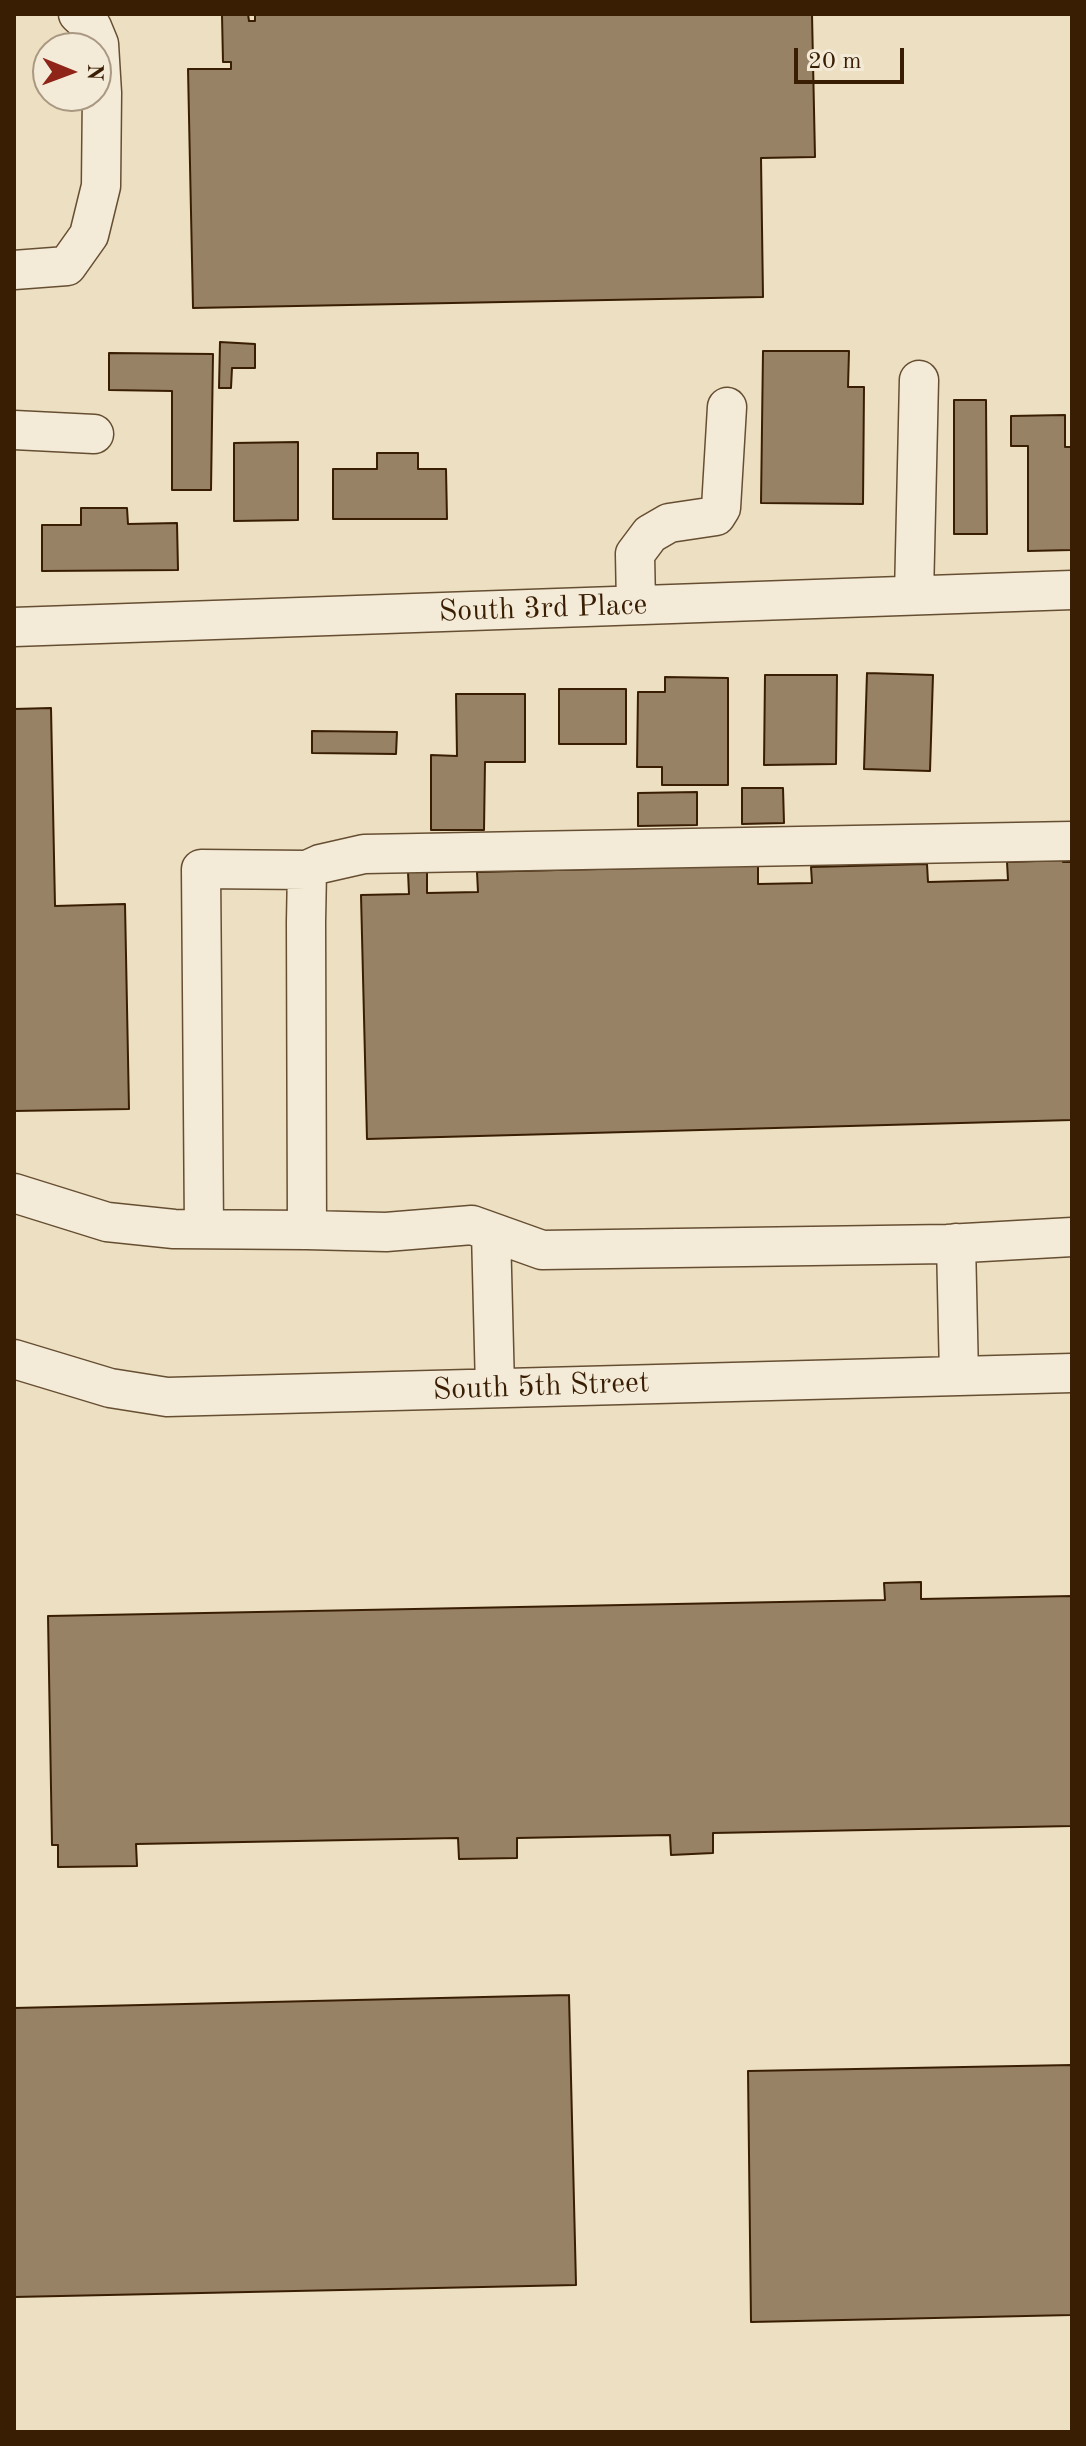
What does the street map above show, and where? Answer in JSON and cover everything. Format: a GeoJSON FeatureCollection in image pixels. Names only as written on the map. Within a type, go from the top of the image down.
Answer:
{"type":"FeatureCollection","features":[{"type":"Feature","properties":{"kind":"street"},"geometry":{"type":"LineString","coordinates":[[14,270],[67,266],[89,235],[101,186],[101,81],[99,44],[92,27],[78,14]]}},
{"type":"Feature","properties":{"kind":"street"},"geometry":{"type":"LineString","coordinates":[[914,595],[919,380]]}},
{"type":"Feature","properties":{"kind":"street"},"geometry":{"type":"LineString","coordinates":[[636,605],[635,554],[650,534],[669,523],[716,516],[721,508],[727,407]]}},
{"type":"Feature","properties":{"kind":"street"},"geometry":{"type":"LineString","coordinates":[[14,430],[94,434]]}},
{"type":"Feature","properties":{"kind":"street","name":"South 3rd Place"},"geometry":{"type":"LineString","coordinates":[[14,627],[1072,590]]}},
{"type":"Feature","properties":{"kind":"street"},"geometry":{"type":"LineString","coordinates":[[204,1229],[201,869],[307,870],[364,854],[1072,841]]}},
{"type":"Feature","properties":{"kind":"street"},"geometry":{"type":"LineString","coordinates":[[307,870],[307,1230]]}},
{"type":"Feature","properties":{"kind":"street"},"geometry":{"type":"LineString","coordinates":[[14,1193],[107,1222],[204,1229],[386,1232],[472,1225],[542,1250],[956,1243],[1072,1237]]}},
{"type":"Feature","properties":{"kind":"street"},"geometry":{"type":"LineString","coordinates":[[491,1232],[495,1388]]}},
{"type":"Feature","properties":{"kind":"street"},"geometry":{"type":"LineString","coordinates":[[956,1243],[959,1376]]}},
{"type":"Feature","properties":{"kind":"street","name":"South 5th Street"},"geometry":{"type":"LineString","coordinates":[[14,1359],[110,1388],[167,1397],[1072,1373]]}},
{"type":"Feature","properties":{"kind":"building"},"geometry":{"type":"Polygon","coordinates":[[[248,14],[249,21],[255,21],[255,14],[812,14],[815,157],[761,158],[763,297],[193,308],[188,69],[231,69],[231,62],[223,62],[222,15],[248,14]]]}},
{"type":"Feature","properties":{"kind":"building"},"geometry":{"type":"Polygon","coordinates":[[[220,342],[255,344],[255,368],[232,368],[231,388],[219,388],[220,342]]]}},
{"type":"Feature","properties":{"kind":"building"},"geometry":{"type":"Polygon","coordinates":[[[763,351],[849,351],[848,387],[864,387],[863,504],[761,503],[763,351]]]}},
{"type":"Feature","properties":{"kind":"building"},"geometry":{"type":"Polygon","coordinates":[[[109,353],[213,354],[211,490],[172,490],[172,391],[109,390],[109,353]]]}},
{"type":"Feature","properties":{"kind":"building"},"geometry":{"type":"Polygon","coordinates":[[[954,400],[986,400],[987,534],[954,534],[954,400]]]}},
{"type":"Feature","properties":{"kind":"building"},"geometry":{"type":"Polygon","coordinates":[[[1065,415],[1065,447],[1072,447],[1072,550],[1028,551],[1028,446],[1011,446],[1011,416],[1065,415]]]}},
{"type":"Feature","properties":{"kind":"building"},"geometry":{"type":"Polygon","coordinates":[[[298,442],[298,520],[234,521],[234,443],[298,442]]]}},
{"type":"Feature","properties":{"kind":"building"},"geometry":{"type":"Polygon","coordinates":[[[377,453],[418,453],[418,469],[446,469],[447,519],[333,519],[333,469],[377,469],[377,453]]]}},
{"type":"Feature","properties":{"kind":"building"},"geometry":{"type":"Polygon","coordinates":[[[81,508],[127,508],[128,524],[177,523],[178,570],[42,571],[42,525],[81,525],[81,508]]]}},
{"type":"Feature","properties":{"kind":"building"},"geometry":{"type":"Polygon","coordinates":[[[867,673],[933,675],[930,771],[864,769],[867,673]]]}},
{"type":"Feature","properties":{"kind":"building"},"geometry":{"type":"Polygon","coordinates":[[[765,675],[837,675],[836,764],[764,765],[765,675]]]}},
{"type":"Feature","properties":{"kind":"building"},"geometry":{"type":"Polygon","coordinates":[[[665,677],[728,678],[728,785],[662,785],[662,767],[637,767],[638,692],[665,692],[665,677]]]}},
{"type":"Feature","properties":{"kind":"building"},"geometry":{"type":"Polygon","coordinates":[[[559,689],[626,689],[626,744],[559,744],[559,689]]]}},
{"type":"Feature","properties":{"kind":"building"},"geometry":{"type":"Polygon","coordinates":[[[456,694],[525,694],[525,762],[485,762],[484,830],[431,830],[431,755],[457,756],[456,694]]]}},
{"type":"Feature","properties":{"kind":"building"},"geometry":{"type":"Polygon","coordinates":[[[51,708],[55,906],[125,904],[129,1109],[14,1111],[14,709],[51,708]]]}},
{"type":"Feature","properties":{"kind":"building"},"geometry":{"type":"Polygon","coordinates":[[[312,731],[397,732],[396,754],[312,753],[312,731]]]}},
{"type":"Feature","properties":{"kind":"building"},"geometry":{"type":"Polygon","coordinates":[[[742,788],[783,788],[784,823],[742,824],[742,788]]]}},
{"type":"Feature","properties":{"kind":"building"},"geometry":{"type":"Polygon","coordinates":[[[697,792],[697,825],[638,826],[638,793],[697,792]]]}},
{"type":"Feature","properties":{"kind":"building"},"geometry":{"type":"Polygon","coordinates":[[[1007,862],[1072,862],[1072,1120],[367,1139],[361,895],[409,894],[408,872],[427,871],[427,893],[478,892],[477,872],[758,865],[758,884],[812,883],[811,867],[927,864],[928,882],[1008,880],[1007,862]]]}},
{"type":"Feature","properties":{"kind":"building"},"geometry":{"type":"Polygon","coordinates":[[[921,1582],[921,1599],[1072,1596],[1072,1826],[713,1833],[713,1853],[671,1855],[670,1835],[517,1838],[517,1858],[459,1859],[458,1838],[136,1844],[137,1866],[58,1867],[58,1845],[52,1845],[48,1616],[885,1600],[884,1583],[921,1582]]]}},
{"type":"Feature","properties":{"kind":"building"},"geometry":{"type":"Polygon","coordinates":[[[569,1995],[576,2285],[14,2297],[14,2008],[569,1995]]]}},
{"type":"Feature","properties":{"kind":"building"},"geometry":{"type":"Polygon","coordinates":[[[1072,2065],[1072,2315],[751,2322],[748,2071],[1072,2065]]]}}]}
